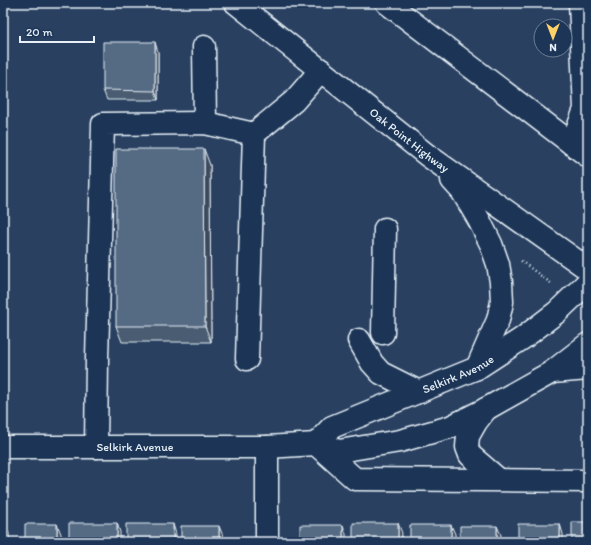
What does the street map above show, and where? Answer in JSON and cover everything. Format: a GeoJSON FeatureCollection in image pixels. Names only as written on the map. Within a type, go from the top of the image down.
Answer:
{"type":"FeatureCollection","features":[{"type":"Feature","properties":{"kind":"street","name":"Oak Point Highway"},"geometry":{"type":"LineString","coordinates":[[236,3],[427,155],[588,269]]}},
{"type":"Feature","properties":{"kind":"street"},"geometry":{"type":"LineString","coordinates":[[387,3],[580,150]]}},
{"type":"Feature","properties":{"kind":"street"},"geometry":{"type":"LineString","coordinates":[[580,3],[584,109],[580,150]]}},
{"type":"Feature","properties":{"kind":"street"},"geometry":{"type":"LineString","coordinates":[[204,47],[205,123]]}},
{"type":"Feature","properties":{"kind":"street"},"geometry":{"type":"LineString","coordinates":[[247,359],[254,134],[294,101],[321,70]]}},
{"type":"Feature","properties":{"kind":"street"},"geometry":{"type":"LineString","coordinates":[[96,447],[103,124],[205,123],[254,134]]}},
{"type":"Feature","properties":{"kind":"street"},"geometry":{"type":"LineString","coordinates":[[427,155],[462,192],[479,220],[491,244],[498,264],[502,302],[498,320],[477,368]]}},
{"type":"Feature","properties":{"kind":"street"},"geometry":{"type":"LineString","coordinates":[[383,333],[385,229]]}},
{"type":"Feature","properties":{"kind":"street","name":"Selkirk Avenue"},"geometry":{"type":"LineString","coordinates":[[316,444],[332,427],[477,368],[523,338],[557,312],[588,282]]}},
{"type":"Feature","properties":{"kind":"street"},"geometry":{"type":"LineString","coordinates":[[359,340],[372,362],[381,373],[419,392]]}},
{"type":"Feature","properties":{"kind":"street","name":"Selkirk Avenue"},"geometry":{"type":"LineString","coordinates":[[3,447],[266,447],[316,444],[339,451],[400,441],[450,427],[486,409],[552,372],[588,344]]}},
{"type":"Feature","properties":{"kind":"street"},"geometry":{"type":"LineString","coordinates":[[552,372],[588,369]]}},
{"type":"Feature","properties":{"kind":"street"},"geometry":{"type":"LineString","coordinates":[[486,409],[468,436],[468,447],[470,455],[498,479]]}},
{"type":"Feature","properties":{"kind":"street"},"geometry":{"type":"LineString","coordinates":[[316,444],[356,479],[588,480]]}},
{"type":"Feature","properties":{"kind":"street"},"geometry":{"type":"LineString","coordinates":[[266,447],[266,542]]}},
{"type":"Feature","properties":{"kind":"path"},"geometry":{"type":"LineString","coordinates":[[516,257],[558,288]]}},
{"type":"Feature","properties":{"kind":"building"},"geometry":{"type":"Polygon","coordinates":[[[103,42],[155,42],[155,91],[103,90],[103,42]]]}},
{"type":"Feature","properties":{"kind":"building"},"geometry":{"type":"Polygon","coordinates":[[[116,149],[204,149],[205,326],[116,326],[116,149]]]}},
{"type":"Feature","properties":{"kind":"building"},"geometry":{"type":"Polygon","coordinates":[[[572,522],[588,522],[588,542],[572,542],[572,522]]]}},
{"type":"Feature","properties":{"kind":"building"},"geometry":{"type":"Polygon","coordinates":[[[69,523],[117,523],[117,542],[69,542],[69,523]]]}},
{"type":"Feature","properties":{"kind":"building"},"geometry":{"type":"Polygon","coordinates":[[[353,523],[398,523],[398,542],[353,542],[353,523]]]}},
{"type":"Feature","properties":{"kind":"building"},"geometry":{"type":"Polygon","coordinates":[[[3,524],[6,524],[6,542],[3,542],[3,524]]]}},
{"type":"Feature","properties":{"kind":"building"},"geometry":{"type":"Polygon","coordinates":[[[25,524],[57,524],[57,542],[25,542],[25,524]]]}},
{"type":"Feature","properties":{"kind":"building"},"geometry":{"type":"Polygon","coordinates":[[[126,524],[173,524],[173,542],[126,542],[126,524]]]}},
{"type":"Feature","properties":{"kind":"building"},"geometry":{"type":"Polygon","coordinates":[[[518,524],[560,524],[560,542],[518,542],[518,524]]]}},
{"type":"Feature","properties":{"kind":"building"},"geometry":{"type":"Polygon","coordinates":[[[300,525],[343,525],[343,542],[300,542],[300,525]]]}},
{"type":"Feature","properties":{"kind":"building"},"geometry":{"type":"Polygon","coordinates":[[[410,525],[451,525],[451,542],[410,542],[410,525]]]}},
{"type":"Feature","properties":{"kind":"building"},"geometry":{"type":"Polygon","coordinates":[[[181,526],[219,526],[219,542],[181,542],[181,526]]]}},
{"type":"Feature","properties":{"kind":"building"},"geometry":{"type":"Polygon","coordinates":[[[460,526],[497,526],[497,542],[460,542],[460,526]]]}}]}
